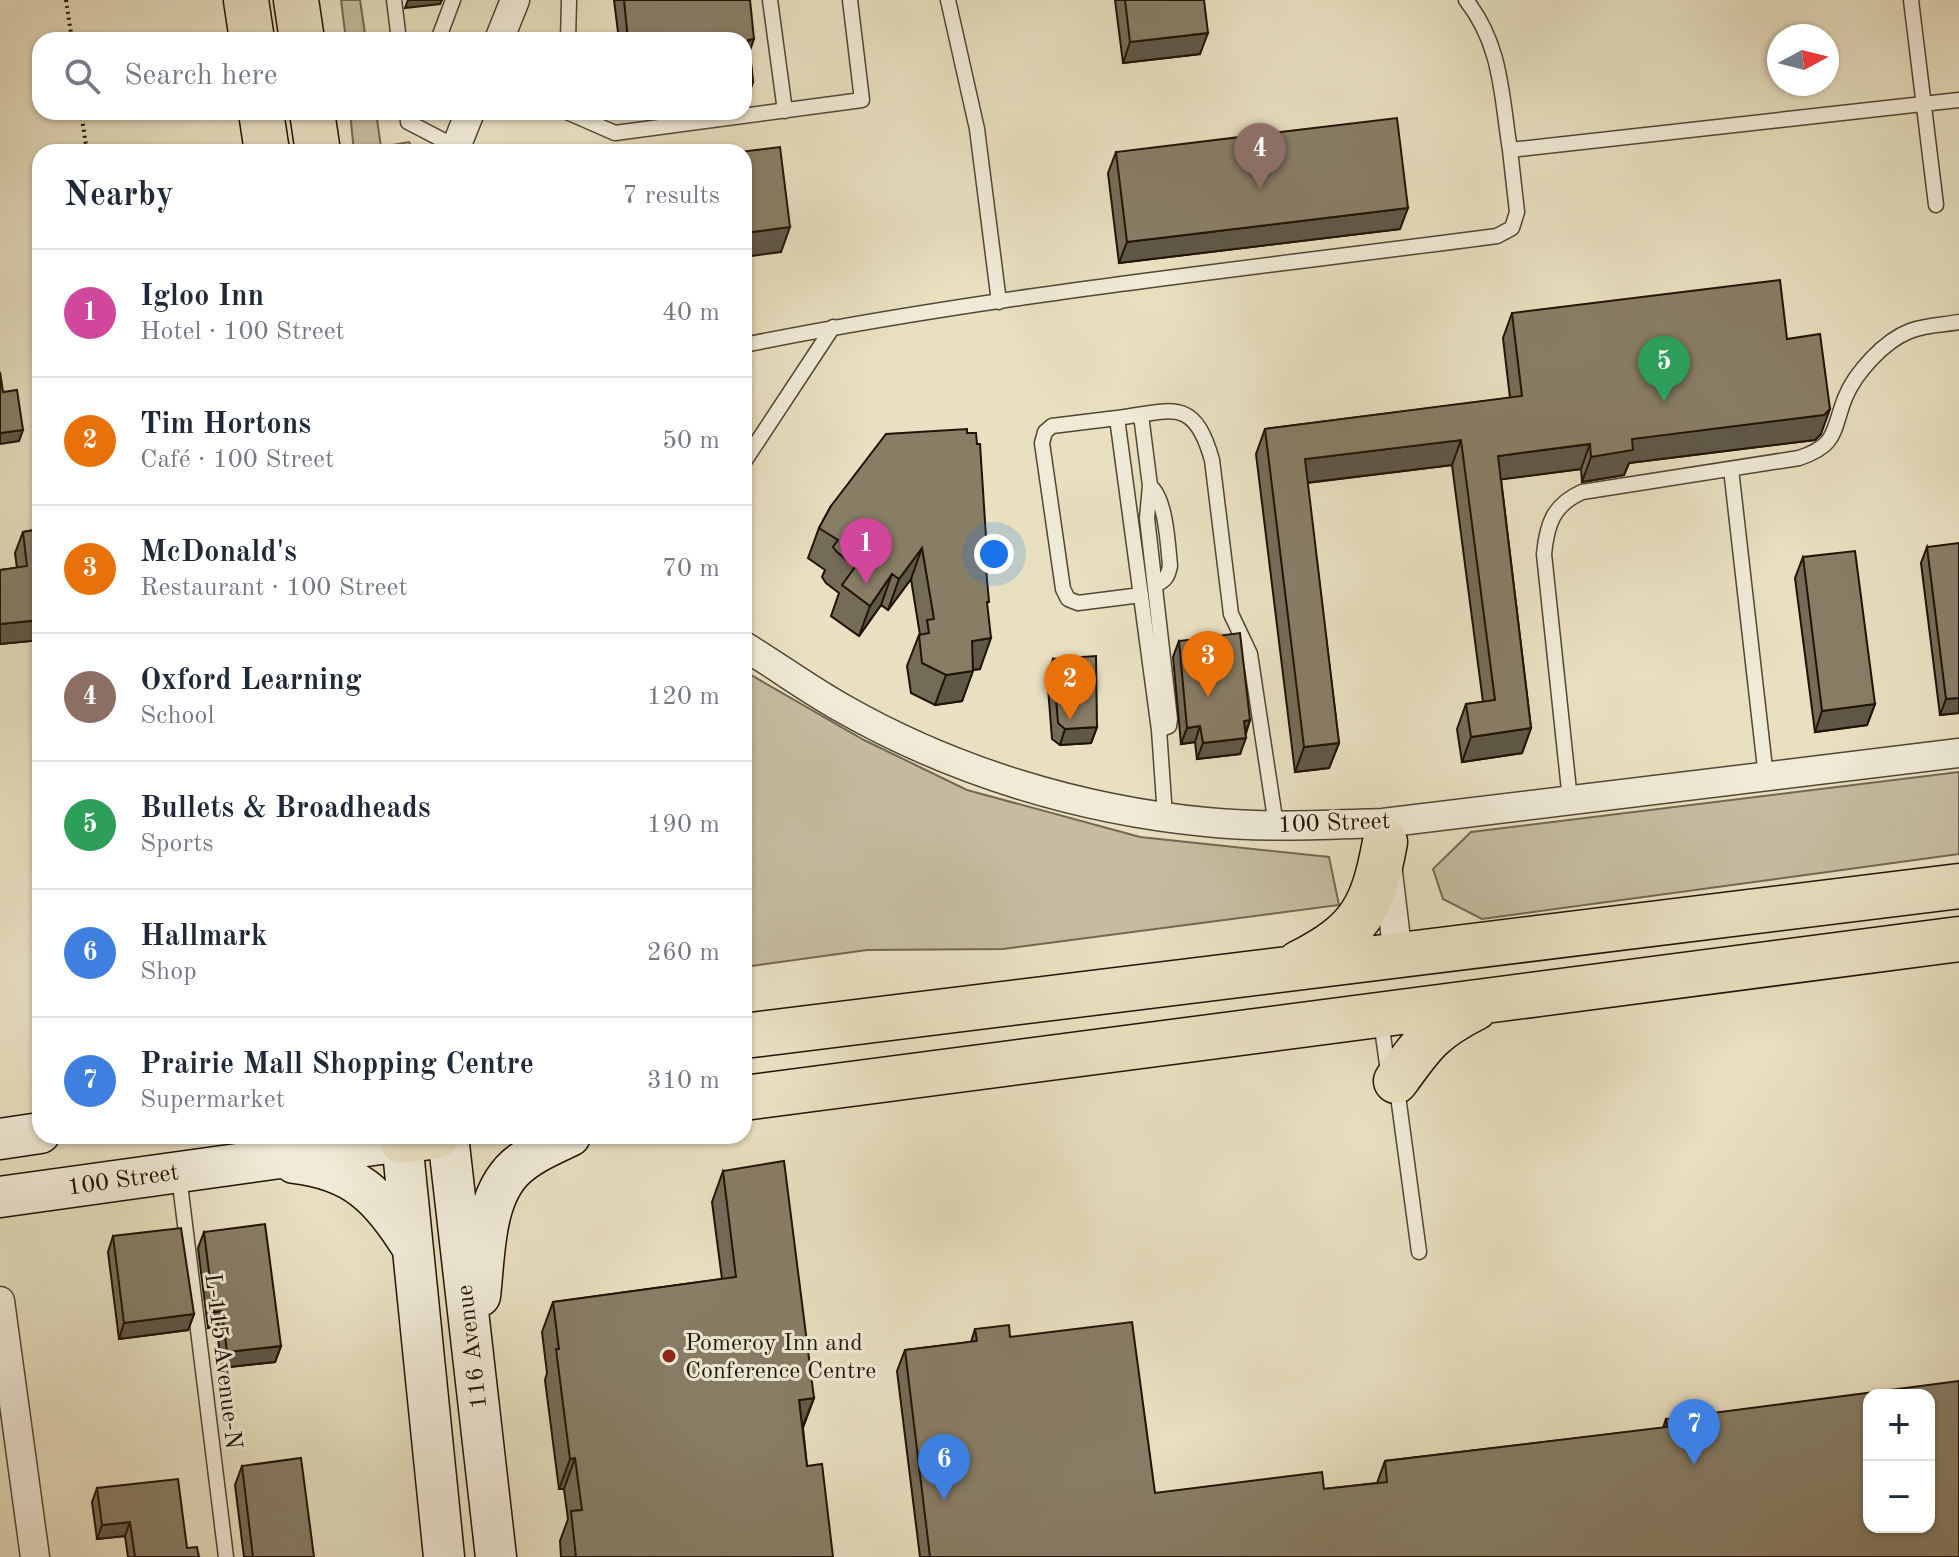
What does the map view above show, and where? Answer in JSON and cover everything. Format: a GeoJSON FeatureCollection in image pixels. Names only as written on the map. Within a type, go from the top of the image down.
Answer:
{"type":"FeatureCollection","features":[{"type":"Feature","properties":{"kind":"main road"},"geometry":{"type":"LineString","coordinates":[[246,0],[251,32]]}},
{"type":"Feature","properties":{"kind":"main road"},"geometry":{"type":"LineString","coordinates":[[296,0],[301,32]]}},
{"type":"Feature","properties":{"kind":"main road"},"geometry":{"type":"LineString","coordinates":[[262,120],[266,144]]}},
{"type":"Feature","properties":{"kind":"main road"},"geometry":{"type":"LineString","coordinates":[[313,120],[317,144]]}},
{"type":"Feature","properties":{"kind":"main road"},"geometry":{"type":"LineString","coordinates":[[1295,966],[1319,954],[1366,909],[1376,885],[1384,832]]}},
{"type":"Feature","properties":{"kind":"main road"},"geometry":{"type":"LineString","coordinates":[[752,1035],[1959,886]]}},
{"type":"Feature","properties":{"kind":"main road"},"geometry":{"type":"LineString","coordinates":[[1380,1016],[1413,981],[1634,925]]}},
{"type":"Feature","properties":{"kind":"main road"},"geometry":{"type":"LineString","coordinates":[[752,1097],[1959,939]]}},
{"type":"Feature","properties":{"kind":"main road"},"geometry":{"type":"LineString","coordinates":[[1169,1043],[1366,980],[1379,974],[1398,956]]}},
{"type":"Feature","properties":{"kind":"main road"},"geometry":{"type":"LineString","coordinates":[[1396,1081],[1411,1058],[1444,1024],[1487,1002]]}},
{"type":"Feature","properties":{"kind":"main road"},"geometry":{"type":"LineString","coordinates":[[0,1139],[32,1134]]}},
{"type":"Feature","properties":{"kind":"main road","name":"100 Street"},"geometry":{"type":"LineString","coordinates":[[0,1197],[370,1144]]}},
{"type":"Feature","properties":{"kind":"main road","name":"116 Avenue"},"geometry":{"type":"LineString","coordinates":[[413,1144],[413,1249],[444,1557]]}},
{"type":"Feature","properties":{"kind":"main road","name":"116 Avenue"},"geometry":{"type":"LineString","coordinates":[[449,1144],[496,1557]]}},
{"type":"Feature","properties":{"kind":"main road"},"geometry":{"type":"LineString","coordinates":[[471,1355],[495,1197],[515,1168],[554,1144]]}},
{"type":"Feature","properties":{"kind":"main road"},"geometry":{"type":"LineString","coordinates":[[263,1159],[308,1164],[342,1174],[368,1191],[390,1212],[413,1249]]}},
{"type":"Feature","properties":{"kind":"street"},"geometry":{"type":"LineString","coordinates":[[502,32],[515,0]]}},
{"type":"Feature","properties":{"kind":"street"},"geometry":{"type":"LineString","coordinates":[[457,144],[467,120]]}},
{"type":"Feature","properties":{"kind":"street","name":"100 Street"},"geometry":{"type":"LineString","coordinates":[[752,651],[842,708],[915,745],[992,776],[1069,798],[1207,822],[1384,832],[1570,800],[1959,753]]}},
{"type":"Feature","properties":{"kind":"street"},"geometry":{"type":"LineString","coordinates":[[1384,832],[1398,956]]}},
{"type":"Feature","properties":{"kind":"street"},"geometry":{"type":"LineString","coordinates":[[0,1301],[35,1557]]}},
{"type":"Feature","properties":{"kind":"lane"},"geometry":{"type":"LineString","coordinates":[[394,0],[398,32]]}},
{"type":"Feature","properties":{"kind":"lane"},"geometry":{"type":"LineString","coordinates":[[441,32],[453,0]]}},
{"type":"Feature","properties":{"kind":"lane"},"geometry":{"type":"LineString","coordinates":[[568,32],[569,0]]}},
{"type":"Feature","properties":{"kind":"lane"},"geometry":{"type":"LineString","coordinates":[[770,0],[785,111]]}},
{"type":"Feature","properties":{"kind":"lane"},"geometry":{"type":"LineString","coordinates":[[752,115],[862,100],[850,0]]}},
{"type":"Feature","properties":{"kind":"lane"},"geometry":{"type":"LineString","coordinates":[[948,0],[977,129],[999,302]]}},
{"type":"Feature","properties":{"kind":"lane"},"geometry":{"type":"LineString","coordinates":[[752,343],[833,327],[999,302],[1497,236],[1512,228],[1517,212],[1510,150],[1494,49],[1484,26],[1466,0]]}},
{"type":"Feature","properties":{"kind":"lane"},"geometry":{"type":"LineString","coordinates":[[1911,0],[1936,205]]}},
{"type":"Feature","properties":{"kind":"lane"},"geometry":{"type":"LineString","coordinates":[[1510,150],[1959,100]]}},
{"type":"Feature","properties":{"kind":"lane"},"geometry":{"type":"LineString","coordinates":[[416,120],[447,144]]}},
{"type":"Feature","properties":{"kind":"lane"},"geometry":{"type":"LineString","coordinates":[[585,120],[615,133],[715,120]]}},
{"type":"Feature","properties":{"kind":"lane"},"geometry":{"type":"LineString","coordinates":[[1570,800],[1544,554],[1550,517],[1568,498],[1582,492],[1799,458],[1818,451],[1836,432],[1845,399],[1855,380],[1886,346],[1906,333],[1959,322]]}},
{"type":"Feature","properties":{"kind":"lane"},"geometry":{"type":"LineString","coordinates":[[752,450],[833,327]]}},
{"type":"Feature","properties":{"kind":"lane"},"geometry":{"type":"LineString","coordinates":[[1141,595],[1078,603],[1068,599],[1063,589],[1042,443],[1045,432],[1052,426],[1175,411],[1187,414],[1206,437],[1212,460],[1231,614],[1250,654],[1276,825]]}},
{"type":"Feature","properties":{"kind":"lane"},"geometry":{"type":"LineString","coordinates":[[1141,415],[1150,486],[1147,518],[1170,719],[1169,726],[1159,730]]}},
{"type":"Feature","properties":{"kind":"lane"},"geometry":{"type":"LineString","coordinates":[[1117,418],[1159,730],[1165,816]]}},
{"type":"Feature","properties":{"kind":"lane"},"geometry":{"type":"LineString","coordinates":[[1731,469],[1766,777]]}},
{"type":"Feature","properties":{"kind":"lane"},"geometry":{"type":"LineString","coordinates":[[1380,1016],[1387,1064],[1396,1081],[1419,1252]]}},
{"type":"Feature","properties":{"kind":"lane","name":"L-115 Avenue-N"},"geometry":{"type":"LineString","coordinates":[[178,1171],[226,1557]]}},
{"type":"Feature","properties":{"kind":"path"},"geometry":{"type":"LineString","coordinates":[[66,0],[71,32]]}},
{"type":"Feature","properties":{"kind":"path"},"geometry":{"type":"LineString","coordinates":[[82,120],[86,144]]}},
{"type":"Feature","properties":{"kind":"shaded area"},"geometry":{"type":"Polygon","coordinates":[[[341,0],[360,0],[365,32],[345,32],[341,0]]]}},
{"type":"Feature","properties":{"kind":"shaded area"},"geometry":{"type":"Polygon","coordinates":[[[351,120],[377,120],[381,144],[353,144],[351,120]]]}},
{"type":"Feature","properties":{"kind":"shaded area"},"geometry":{"type":"Polygon","coordinates":[[[752,676],[864,740],[967,790],[1140,837],[1329,857],[1339,905],[1003,949],[867,950],[752,966],[752,676]]]}},
{"type":"Feature","properties":{"kind":"shaded area"},"geometry":{"type":"Polygon","coordinates":[[[1959,772],[1959,854],[1482,919],[1443,899],[1433,869],[1471,832],[1959,772]]]}},
{"type":"Feature","properties":{"kind":"building"},"geometry":{"type":"Polygon","coordinates":[[[624,0],[750,0],[754,39],[752,32],[627,32],[624,0]]]}},
{"type":"Feature","properties":{"kind":"building"},"geometry":{"type":"Polygon","coordinates":[[[1125,0],[1204,0],[1208,33],[1130,42],[1125,0]]]}},
{"type":"Feature","properties":{"kind":"building"},"geometry":{"type":"Polygon","coordinates":[[[1397,118],[1408,208],[1127,242],[1116,152],[1397,118]]]}},
{"type":"Feature","properties":{"kind":"building"},"geometry":{"type":"Polygon","coordinates":[[[780,147],[790,227],[752,232],[752,150],[780,147]]]}},
{"type":"Feature","properties":{"kind":"building"},"geometry":{"type":"Polygon","coordinates":[[[1780,280],[1787,339],[1820,334],[1830,409],[1824,415],[1632,439],[1633,450],[1591,457],[1590,444],[1498,456],[1531,728],[1471,737],[1466,704],[1495,700],[1461,440],[1305,459],[1339,743],[1304,747],[1265,429],[1522,396],[1512,313],[1780,280]]]}},
{"type":"Feature","properties":{"kind":"building"},"geometry":{"type":"Polygon","coordinates":[[[0,372],[3,392],[17,390],[23,430],[0,433],[0,372]]]}},
{"type":"Feature","properties":{"kind":"building"},"geometry":{"type":"Polygon","coordinates":[[[967,429],[967,433],[976,433],[977,444],[980,444],[991,638],[972,641],[973,671],[946,675],[922,663],[919,635],[929,633],[927,620],[934,619],[922,548],[899,579],[892,574],[870,606],[842,585],[855,567],[833,547],[838,540],[819,528],[831,506],[886,434],[967,429]]]}},
{"type":"Feature","properties":{"kind":"building"},"geometry":{"type":"Polygon","coordinates":[[[32,530],[32,621],[0,624],[0,570],[27,566],[23,532],[32,530]]]}},
{"type":"Feature","properties":{"kind":"building"},"geometry":{"type":"Polygon","coordinates":[[[1959,543],[1959,698],[1946,699],[1927,547],[1959,543]]]}},
{"type":"Feature","properties":{"kind":"building"},"geometry":{"type":"Polygon","coordinates":[[[1855,551],[1875,704],[1822,711],[1803,557],[1855,551]]]}},
{"type":"Feature","properties":{"kind":"building"},"geometry":{"type":"Polygon","coordinates":[[[1240,633],[1250,720],[1244,721],[1246,738],[1203,743],[1200,726],[1187,728],[1179,641],[1240,633]]]}},
{"type":"Feature","properties":{"kind":"building"},"geometry":{"type":"Polygon","coordinates":[[[1096,656],[1097,727],[1065,729],[1058,723],[1053,659],[1096,656]]]}},
{"type":"Feature","properties":{"kind":"building","name":"Pomeroy Inn and Conference Centre"},"geometry":{"type":"Polygon","coordinates":[[[784,1161],[814,1398],[799,1400],[807,1466],[822,1464],[833,1557],[576,1557],[571,1511],[582,1510],[575,1458],[570,1459],[553,1302],[736,1277],[723,1171],[784,1161]]]}},
{"type":"Feature","properties":{"kind":"building"},"geometry":{"type":"Polygon","coordinates":[[[265,1224],[281,1346],[227,1352],[222,1311],[214,1312],[204,1232],[265,1224]]]}},
{"type":"Feature","properties":{"kind":"building"},"geometry":{"type":"Polygon","coordinates":[[[181,1228],[194,1314],[124,1323],[113,1236],[181,1228]]]}},
{"type":"Feature","properties":{"kind":"building"},"geometry":{"type":"Polygon","coordinates":[[[1132,1322],[1155,1493],[1322,1472],[1324,1489],[1387,1482],[1385,1461],[1667,1427],[1666,1419],[1863,1393],[1863,1533],[1935,1533],[1935,1389],[1897,1389],[1959,1381],[1959,1557],[930,1557],[905,1350],[977,1341],[975,1329],[1009,1325],[1010,1337],[1132,1322]]]}},
{"type":"Feature","properties":{"kind":"building"},"geometry":{"type":"Polygon","coordinates":[[[301,1458],[314,1557],[253,1557],[242,1466],[301,1458]]]}},
{"type":"Feature","properties":{"kind":"building"},"geometry":{"type":"Polygon","coordinates":[[[178,1479],[187,1548],[197,1547],[199,1557],[135,1557],[130,1522],[102,1525],[97,1488],[178,1479]]]}},
{"type":"Feature","properties":{"kind":"place","name":"Oxford Learning"},"geometry":{"type":"Point","coordinates":[1260,189]}},
{"type":"Feature","properties":{"kind":"place","name":"Bullets & Broadheads"},"geometry":{"type":"Point","coordinates":[1664,402]}},
{"type":"Feature","properties":{"kind":"place","name":"Igloo Inn"},"geometry":{"type":"Point","coordinates":[866,584]}},
{"type":"Feature","properties":{"kind":"place","name":"McDonald's"},"geometry":{"type":"Point","coordinates":[1208,697]}},
{"type":"Feature","properties":{"kind":"place","name":"Tim Hortons"},"geometry":{"type":"Point","coordinates":[1070,720]}},
{"type":"Feature","properties":{"kind":"place","name":"Pomeroy Inn and Conference Centre"},"geometry":{"type":"Point","coordinates":[669,1356]}},
{"type":"Feature","properties":{"kind":"place","name":"Prairie Mall Shopping Centre"},"geometry":{"type":"Point","coordinates":[1694,1465]}},
{"type":"Feature","properties":{"kind":"place","name":"Hallmark"},"geometry":{"type":"Point","coordinates":[944,1500]}}]}
